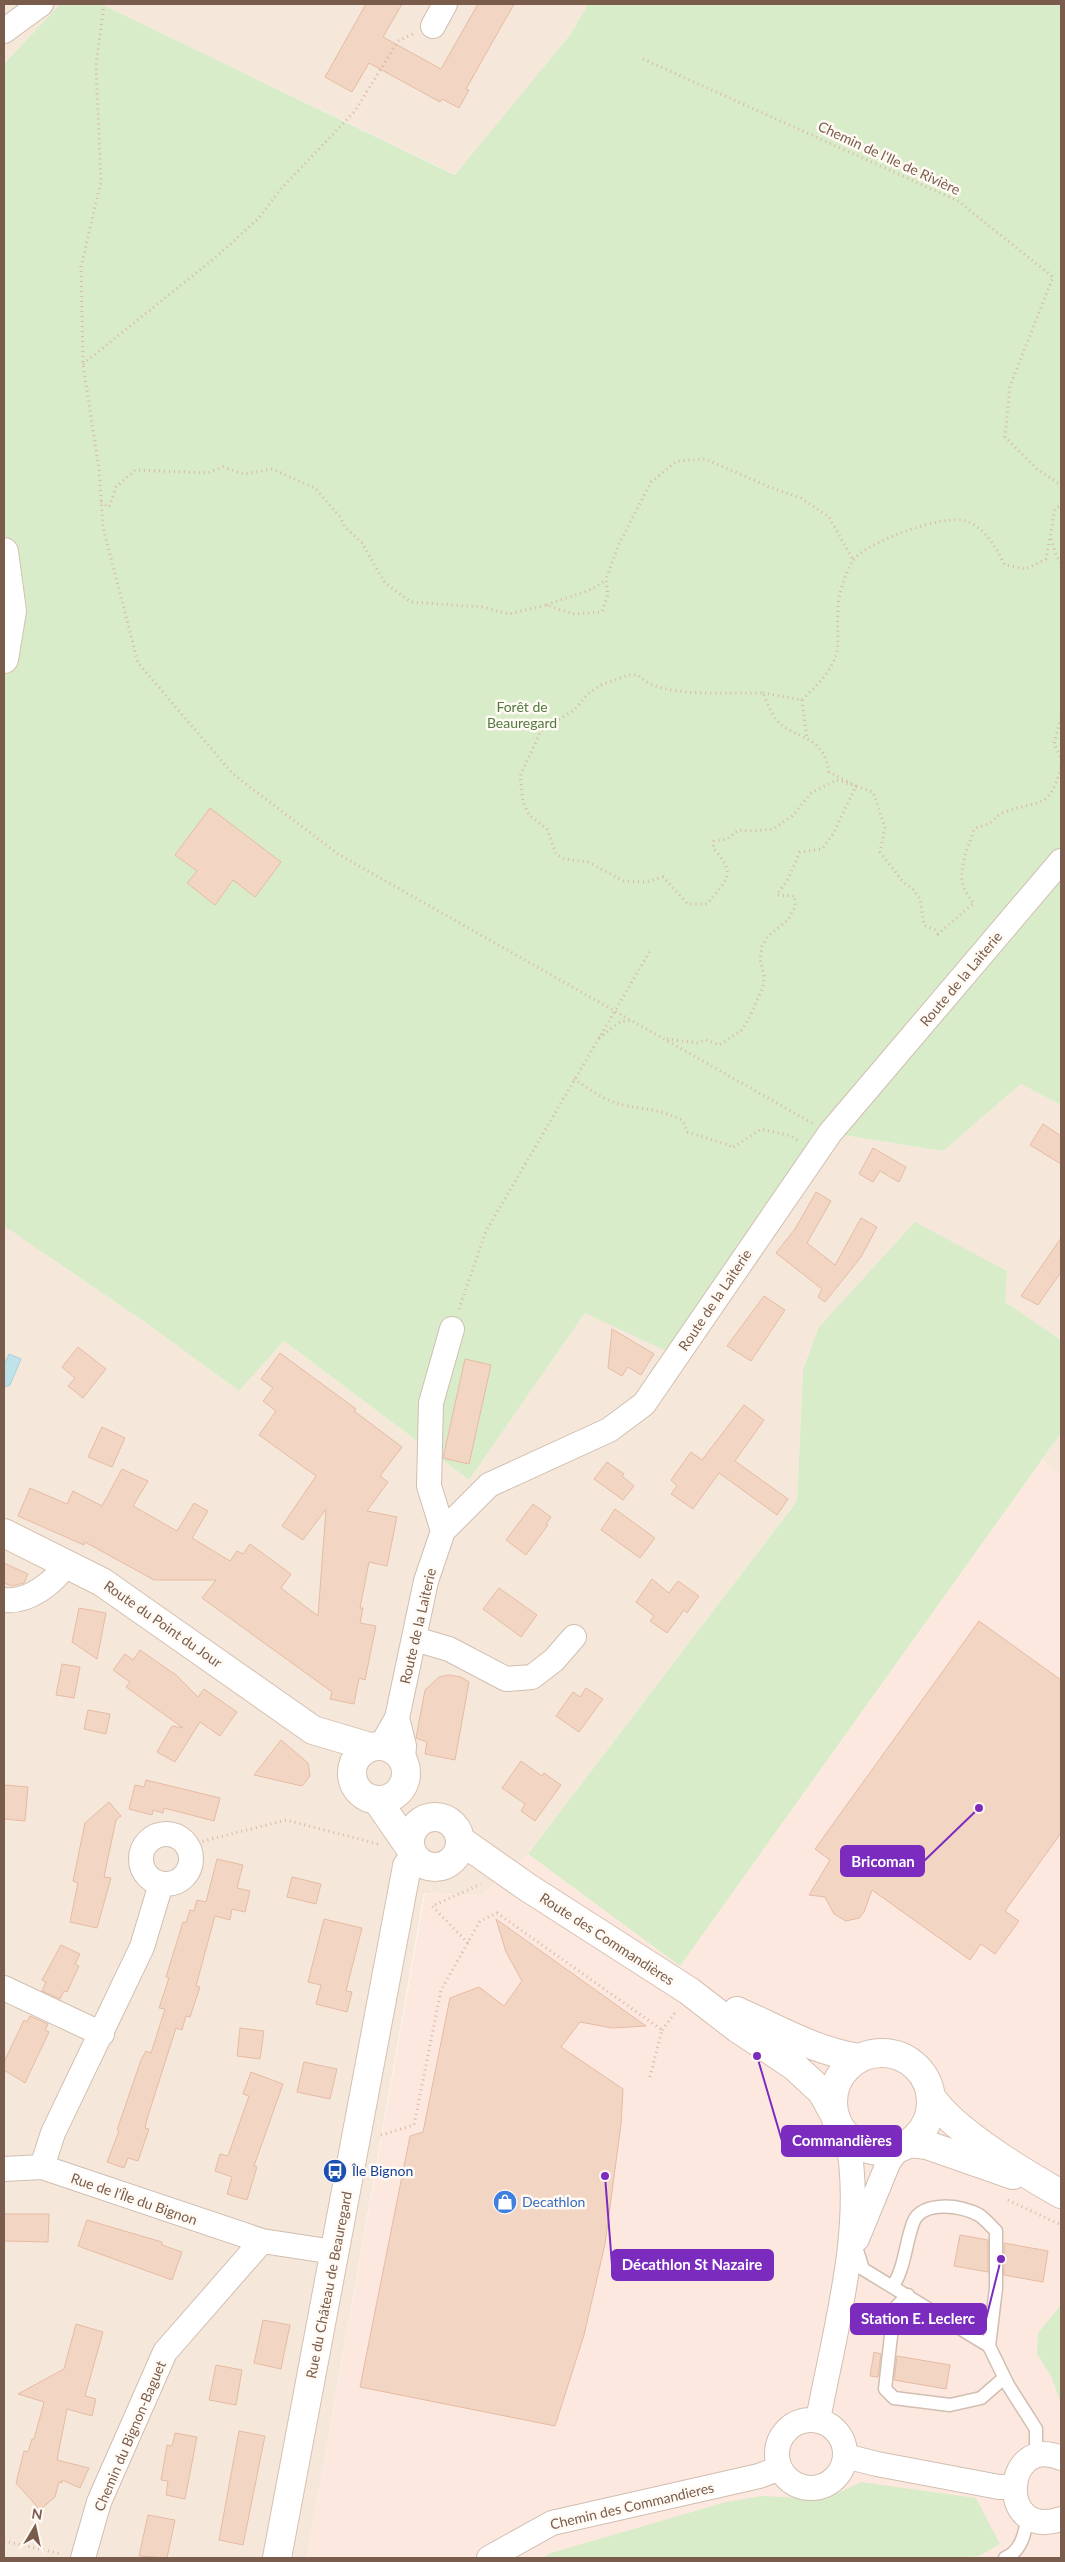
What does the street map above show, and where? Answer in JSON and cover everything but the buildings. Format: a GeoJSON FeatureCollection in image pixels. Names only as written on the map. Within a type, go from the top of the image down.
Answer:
{"type":"FeatureCollection","features":[{"type":"Feature","properties":{"kind":"main road"},"geometry":{"type":"LineString","coordinates":[[4,552],[8,570],[12,611],[4,659]]}},
{"type":"Feature","properties":{"kind":"main road","name":"Route du Point du Jour"},"geometry":{"type":"LineString","coordinates":[[4,1534],[67,1563],[102,1582],[313,1730],[352,1779]]}},
{"type":"Feature","properties":{"kind":"main road","name":"Route du Point du Jour"},"geometry":{"type":"LineString","coordinates":[[313,1730],[375,1746]]}},
{"type":"Feature","properties":{"kind":"main road"},"geometry":{"type":"LineString","coordinates":[[375,1746],[390,1748],[404,1768],[403,1786],[396,1794],[387,1799],[377,1800],[361,1794],[352,1779],[352,1769],[355,1760],[361,1752],[375,1746]]}},
{"type":"Feature","properties":{"kind":"main road","name":"Route des Commandières"},"geometry":{"type":"LineString","coordinates":[[404,1768],[437,1817],[453,1824],[460,1840],[684,1998],[736,2028],[794,2066],[822,2092],[838,2126],[847,2137],[862,2147],[881,2151],[904,2146],[927,2145],[1058,2192]]}},
{"type":"Feature","properties":{"kind":"main road"},"geometry":{"type":"LineString","coordinates":[[377,1800],[412,1852]]}},
{"type":"Feature","properties":{"kind":"main road"},"geometry":{"type":"LineString","coordinates":[[412,1852],[413,1830],[420,1822],[437,1817]]}},
{"type":"Feature","properties":{"kind":"main road"},"geometry":{"type":"LineString","coordinates":[[403,1894],[444,1866],[460,1849],[460,1840]]}},
{"type":"Feature","properties":{"kind":"main road","name":"Route des Commandières"},"geometry":{"type":"LineString","coordinates":[[412,1852],[421,1864],[444,1866],[527,1887]]}},
{"type":"Feature","properties":{"kind":"main road","name":"Rue du Château de Beauregard"},"geometry":{"type":"LineString","coordinates":[[277,2558],[407,1866],[412,1852]]}},
{"type":"Feature","properties":{"kind":"main road","name":"Route des Commandières"},"geometry":{"type":"LineString","coordinates":[[684,1998],[747,2016],[807,2045],[838,2055],[859,2058],[877,2053],[896,2055],[917,2065],[926,2079],[931,2097],[930,2115],[922,2131],[904,2146]]}},
{"type":"Feature","properties":{"kind":"main road"},"geometry":{"type":"LineString","coordinates":[[833,2112],[833,2091],[842,2072],[859,2058]]}},
{"type":"Feature","properties":{"kind":"main road","name":"Route des Commandières"},"geometry":{"type":"LineString","coordinates":[[931,2097],[940,2110],[969,2134],[1058,2192]]}},
{"type":"Feature","properties":{"kind":"street"},"geometry":{"type":"LineString","coordinates":[[4,31],[41,4]]}},
{"type":"Feature","properties":{"kind":"street"},"geometry":{"type":"LineString","coordinates":[[433,26],[445,4]]}},
{"type":"Feature","properties":{"kind":"street","name":"Route de la Laiterie"},"geometry":{"type":"LineString","coordinates":[[404,1768],[404,1746],[398,1718],[426,1581],[443,1531],[489,1486],[609,1430],[644,1404],[828,1132],[1061,861]]}},
{"type":"Feature","properties":{"kind":"street"},"geometry":{"type":"LineString","coordinates":[[443,1531],[429,1486],[431,1403],[452,1329]]}},
{"type":"Feature","properties":{"kind":"street"},"geometry":{"type":"LineString","coordinates":[[4,1600],[30,1597],[60,1573],[67,1563]]}},
{"type":"Feature","properties":{"kind":"street"},"geometry":{"type":"LineString","coordinates":[[415,1639],[449,1649],[506,1679],[532,1677],[554,1660],[574,1637]]}},
{"type":"Feature","properties":{"kind":"street","name":"Route de la Laiterie"},"geometry":{"type":"LineString","coordinates":[[375,1746],[398,1718]]}},
{"type":"Feature","properties":{"kind":"street"},"geometry":{"type":"LineString","coordinates":[[166,1833],[175,1835],[188,1845],[192,1861],[190,1870],[178,1882],[161,1884],[147,1876],[142,1868],[140,1860],[145,1844],[151,1838],[166,1833]]}},
{"type":"Feature","properties":{"kind":"street"},"geometry":{"type":"LineString","coordinates":[[42,2167],[53,2132],[102,2034],[142,1947],[161,1884]]}},
{"type":"Feature","properties":{"kind":"street"},"geometry":{"type":"LineString","coordinates":[[4,1988],[102,2034]]}},
{"type":"Feature","properties":{"kind":"street"},"geometry":{"type":"LineString","coordinates":[[818,2420],[851,2254],[854,2192],[847,2137]]}},
{"type":"Feature","properties":{"kind":"street"},"geometry":{"type":"LineString","coordinates":[[851,2254],[889,2161],[904,2146]]}},
{"type":"Feature","properties":{"kind":"street","name":"Rue de l'Île du Bignon"},"geometry":{"type":"LineString","coordinates":[[4,2168],[42,2167],[262,2241]]}},
{"type":"Feature","properties":{"kind":"street"},"geometry":{"type":"LineString","coordinates":[[262,2241],[334,2252]]}},
{"type":"Feature","properties":{"kind":"street","name":"Chemin du Bignon-Baguet"},"geometry":{"type":"LineString","coordinates":[[77,2557],[99,2502],[166,2352],[262,2241]]}},
{"type":"Feature","properties":{"kind":"street"},"geometry":{"type":"LineString","coordinates":[[806,2420],[818,2420],[829,2425],[838,2433],[843,2444],[845,2456],[840,2471],[832,2480],[821,2486],[808,2488],[797,2485],[787,2478],[780,2468],[776,2457],[779,2441],[785,2431],[794,2423],[806,2420]]}},
{"type":"Feature","properties":{"kind":"street"},"geometry":{"type":"LineString","coordinates":[[1061,2458],[1046,2455],[1036,2457],[1020,2468],[1013,2487],[1020,2509],[1028,2516],[1038,2521],[1049,2523],[1061,2519]]}},
{"type":"Feature","properties":{"kind":"street"},"geometry":{"type":"LineString","coordinates":[[845,2456],[999,2487],[1013,2487]]}},
{"type":"Feature","properties":{"kind":"street","name":"Chemin des Commandieres"},"geometry":{"type":"LineString","coordinates":[[489,2558],[552,2523],[759,2476],[780,2468]]}},
{"type":"Feature","properties":{"kind":"lane"},"geometry":{"type":"LineString","coordinates":[[893,2286],[901,2275],[914,2221],[925,2210],[940,2206],[979,2215],[996,2231],[996,2288],[989,2346],[1004,2378],[1036,2428],[1036,2457]]}},
{"type":"Feature","properties":{"kind":"lane"},"geometry":{"type":"LineString","coordinates":[[851,2254],[862,2269],[908,2295],[989,2346]]}},
{"type":"Feature","properties":{"kind":"lane"},"geometry":{"type":"LineString","coordinates":[[908,2295],[894,2309],[885,2389],[894,2398],[950,2405],[981,2398],[1004,2378]]}},
{"type":"Feature","properties":{"kind":"lane"},"geometry":{"type":"LineString","coordinates":[[1005,2558],[1010,2556],[1023,2540],[1028,2516]]}},
{"type":"Feature","properties":{"kind":"path"},"geometry":{"type":"LineString","coordinates":[[104,4],[96,66],[101,181],[81,267],[83,364],[99,469],[103,528],[138,663],[233,774],[338,854],[828,1132]]}},
{"type":"Feature","properties":{"kind":"path"},"geometry":{"type":"LineString","coordinates":[[83,364],[216,257],[259,218],[279,191],[355,111],[398,41],[433,26]]}},
{"type":"Feature","properties":{"kind":"path","name":"Chemin de l'Ile de Rivière"},"geometry":{"type":"LineString","coordinates":[[642,59],[958,202],[1053,277],[1010,386],[1005,437],[1037,469],[1061,485]]}},
{"type":"Feature","properties":{"kind":"path"},"geometry":{"type":"LineString","coordinates":[[101,502],[109,507],[116,487],[135,470],[208,473],[223,467],[244,474],[272,469],[315,488],[340,517],[344,526],[362,543],[385,582],[412,602],[482,607],[509,614],[547,605],[569,595],[596,589],[606,579],[619,544],[652,482],[677,461],[705,459],[772,488],[801,498],[829,517],[852,560]]}},
{"type":"Feature","properties":{"kind":"path"},"geometry":{"type":"LineString","coordinates":[[802,700],[822,680],[836,653],[838,608],[852,560],[890,538],[928,524],[949,520],[965,520],[985,532],[1005,565],[1026,569],[1046,558],[1055,509],[1061,505]]}},
{"type":"Feature","properties":{"kind":"path"},"geometry":{"type":"LineString","coordinates":[[1051,539],[1061,563]]}},
{"type":"Feature","properties":{"kind":"path"},"geometry":{"type":"LineString","coordinates":[[547,605],[573,614],[602,612],[608,595],[606,579]]}},
{"type":"Feature","properties":{"kind":"path"},"geometry":{"type":"LineString","coordinates":[[802,700],[763,693],[666,690],[643,681],[638,675],[629,675],[601,685],[588,694],[574,710],[541,731],[520,776],[523,802],[529,815],[547,829],[556,854],[564,859],[588,862],[624,881],[645,882],[662,877],[688,904],[706,904],[725,882],[727,870],[724,860],[712,848],[714,841],[727,839],[739,830],[773,829],[792,816],[812,792],[837,780],[856,786],[873,792],[885,827],[880,852],[903,882],[912,888],[920,898],[924,925],[936,930],[938,934],[974,903],[966,896],[963,888],[962,860],[974,829],[990,823],[997,815],[1006,811],[1044,802],[1056,785],[1061,767]]}},
{"type":"Feature","properties":{"kind":"path"},"geometry":{"type":"LineString","coordinates":[[763,693],[776,720],[807,737],[815,744],[827,762],[829,772],[856,786]]}},
{"type":"Feature","properties":{"kind":"path"},"geometry":{"type":"LineString","coordinates":[[802,700],[807,737]]}},
{"type":"Feature","properties":{"kind":"path"},"geometry":{"type":"LineString","coordinates":[[1061,718],[1054,744],[1061,758]]}},
{"type":"Feature","properties":{"kind":"path"},"geometry":{"type":"LineString","coordinates":[[664,1038],[698,1044],[706,1040],[719,1045],[742,1030],[763,987],[764,976],[760,960],[762,946],[768,936],[788,920],[795,907],[796,896],[777,895],[788,879],[800,852],[822,850],[833,834],[856,786]]}},
{"type":"Feature","properties":{"kind":"path"},"geometry":{"type":"LineString","coordinates":[[452,1329],[486,1231],[596,1040],[650,951]]}},
{"type":"Feature","properties":{"kind":"path"},"geometry":{"type":"LineString","coordinates":[[596,1040],[620,1022],[633,1020]]}},
{"type":"Feature","properties":{"kind":"path"},"geometry":{"type":"LineString","coordinates":[[574,1078],[622,1105],[636,1106],[671,1115],[684,1121],[688,1132],[729,1145],[732,1148],[761,1129],[791,1136],[801,1142],[812,1140],[828,1132]]}},
{"type":"Feature","properties":{"kind":"path"},"geometry":{"type":"LineString","coordinates":[[188,1845],[286,1820],[412,1852]]}},
{"type":"Feature","properties":{"kind":"path"},"geometry":{"type":"LineString","coordinates":[[432,1906],[468,1944]]}},
{"type":"Feature","properties":{"kind":"path"},"geometry":{"type":"LineString","coordinates":[[356,2142],[414,2125],[441,1990],[480,1921],[497,1913],[662,2030]]}},
{"type":"Feature","properties":{"kind":"path"},"geometry":{"type":"LineString","coordinates":[[649,2080],[662,2030],[684,1998]]}},
{"type":"Feature","properties":{"kind":"path"},"geometry":{"type":"LineString","coordinates":[[4,2541],[77,2557]]}},
{"type":"Feature","properties":{"kind":"shaded area"},"geometry":{"type":"Polygon","coordinates":[[[4,4],[60,4],[4,64],[4,4]]]}},
{"type":"Feature","properties":{"kind":"shaded area"},"geometry":{"type":"Polygon","coordinates":[[[101,4],[588,4],[570,35],[456,175],[101,4]]]}},
{"type":"Feature","properties":{"kind":"shaded area"},"geometry":{"type":"Polygon","coordinates":[[[1021,1084],[1061,1105],[1061,1340],[1005,1302],[803,1370],[797,1501],[528,1854],[480,1896],[424,1893],[307,2558],[4,2558],[4,1226],[149,1325],[239,1391],[284,1341],[469,1480],[585,1313],[830,1133],[943,1151],[1021,1084]]]}},
{"type":"Feature","properties":{"kind":"shaded area"},"geometry":{"type":"Polygon","coordinates":[[[1061,1433],[1061,1475],[1042,1460],[1061,1433]]]}},
{"type":"Feature","properties":{"kind":"shaded area"},"geometry":{"type":"Polygon","coordinates":[[[1042,1460],[1061,1475],[1061,2558],[307,2558],[425,1893],[480,1896],[528,1854],[680,1966],[1042,1460]]]}},
{"type":"Feature","properties":{"kind":"green space","name":"Forêt de Beauregard"},"geometry":{"type":"Polygon","coordinates":[[[60,4],[101,4],[455,175],[570,35],[588,4],[1061,4],[1061,1105],[1021,1084],[943,1151],[830,1133],[677,1356],[585,1313],[469,1480],[284,1341],[239,1391],[149,1325],[4,1226],[4,64],[60,4]]]}},
{"type":"Feature","properties":{"kind":"green space"},"geometry":{"type":"Polygon","coordinates":[[[915,1222],[1007,1271],[1005,1302],[1061,1340],[1061,1433],[680,1966],[528,1854],[797,1501],[803,1370],[819,1327],[915,1222]]]}},
{"type":"Feature","properties":{"kind":"green space"},"geometry":{"type":"Polygon","coordinates":[[[1061,2305],[1061,2403],[1051,2376],[1037,2354],[1038,2333],[1061,2305]]]}},
{"type":"Feature","properties":{"kind":"green space"},"geometry":{"type":"Polygon","coordinates":[[[861,2482],[976,2498],[1000,2544],[979,2556],[953,2558],[542,2558],[551,2553],[726,2502],[762,2496],[826,2499],[861,2482]]]}},
{"type":"Feature","properties":{"kind":"water"},"geometry":{"type":"Polygon","coordinates":[[[9,1354],[21,1359],[10,1385],[4,1387],[4,1366],[9,1354]]]}},
{"type":"Feature","properties":{"kind":"place","name":"Bricoman"},"geometry":{"type":"Point","coordinates":[979,1808]}},
{"type":"Feature","properties":{"kind":"place","name":"Commandières"},"geometry":{"type":"Point","coordinates":[757,2056]}},
{"type":"Feature","properties":{"kind":"place","name":"Île Bignon"},"geometry":{"type":"Point","coordinates":[335,2171]}},
{"type":"Feature","properties":{"kind":"place","name":"Décathlon St Nazaire"},"geometry":{"type":"Point","coordinates":[605,2176]}},
{"type":"Feature","properties":{"kind":"place","name":"Decathlon"},"geometry":{"type":"Point","coordinates":[505,2202]}},
{"type":"Feature","properties":{"kind":"place","name":"Station E. Leclerc"},"geometry":{"type":"Point","coordinates":[1001,2259]}}]}
